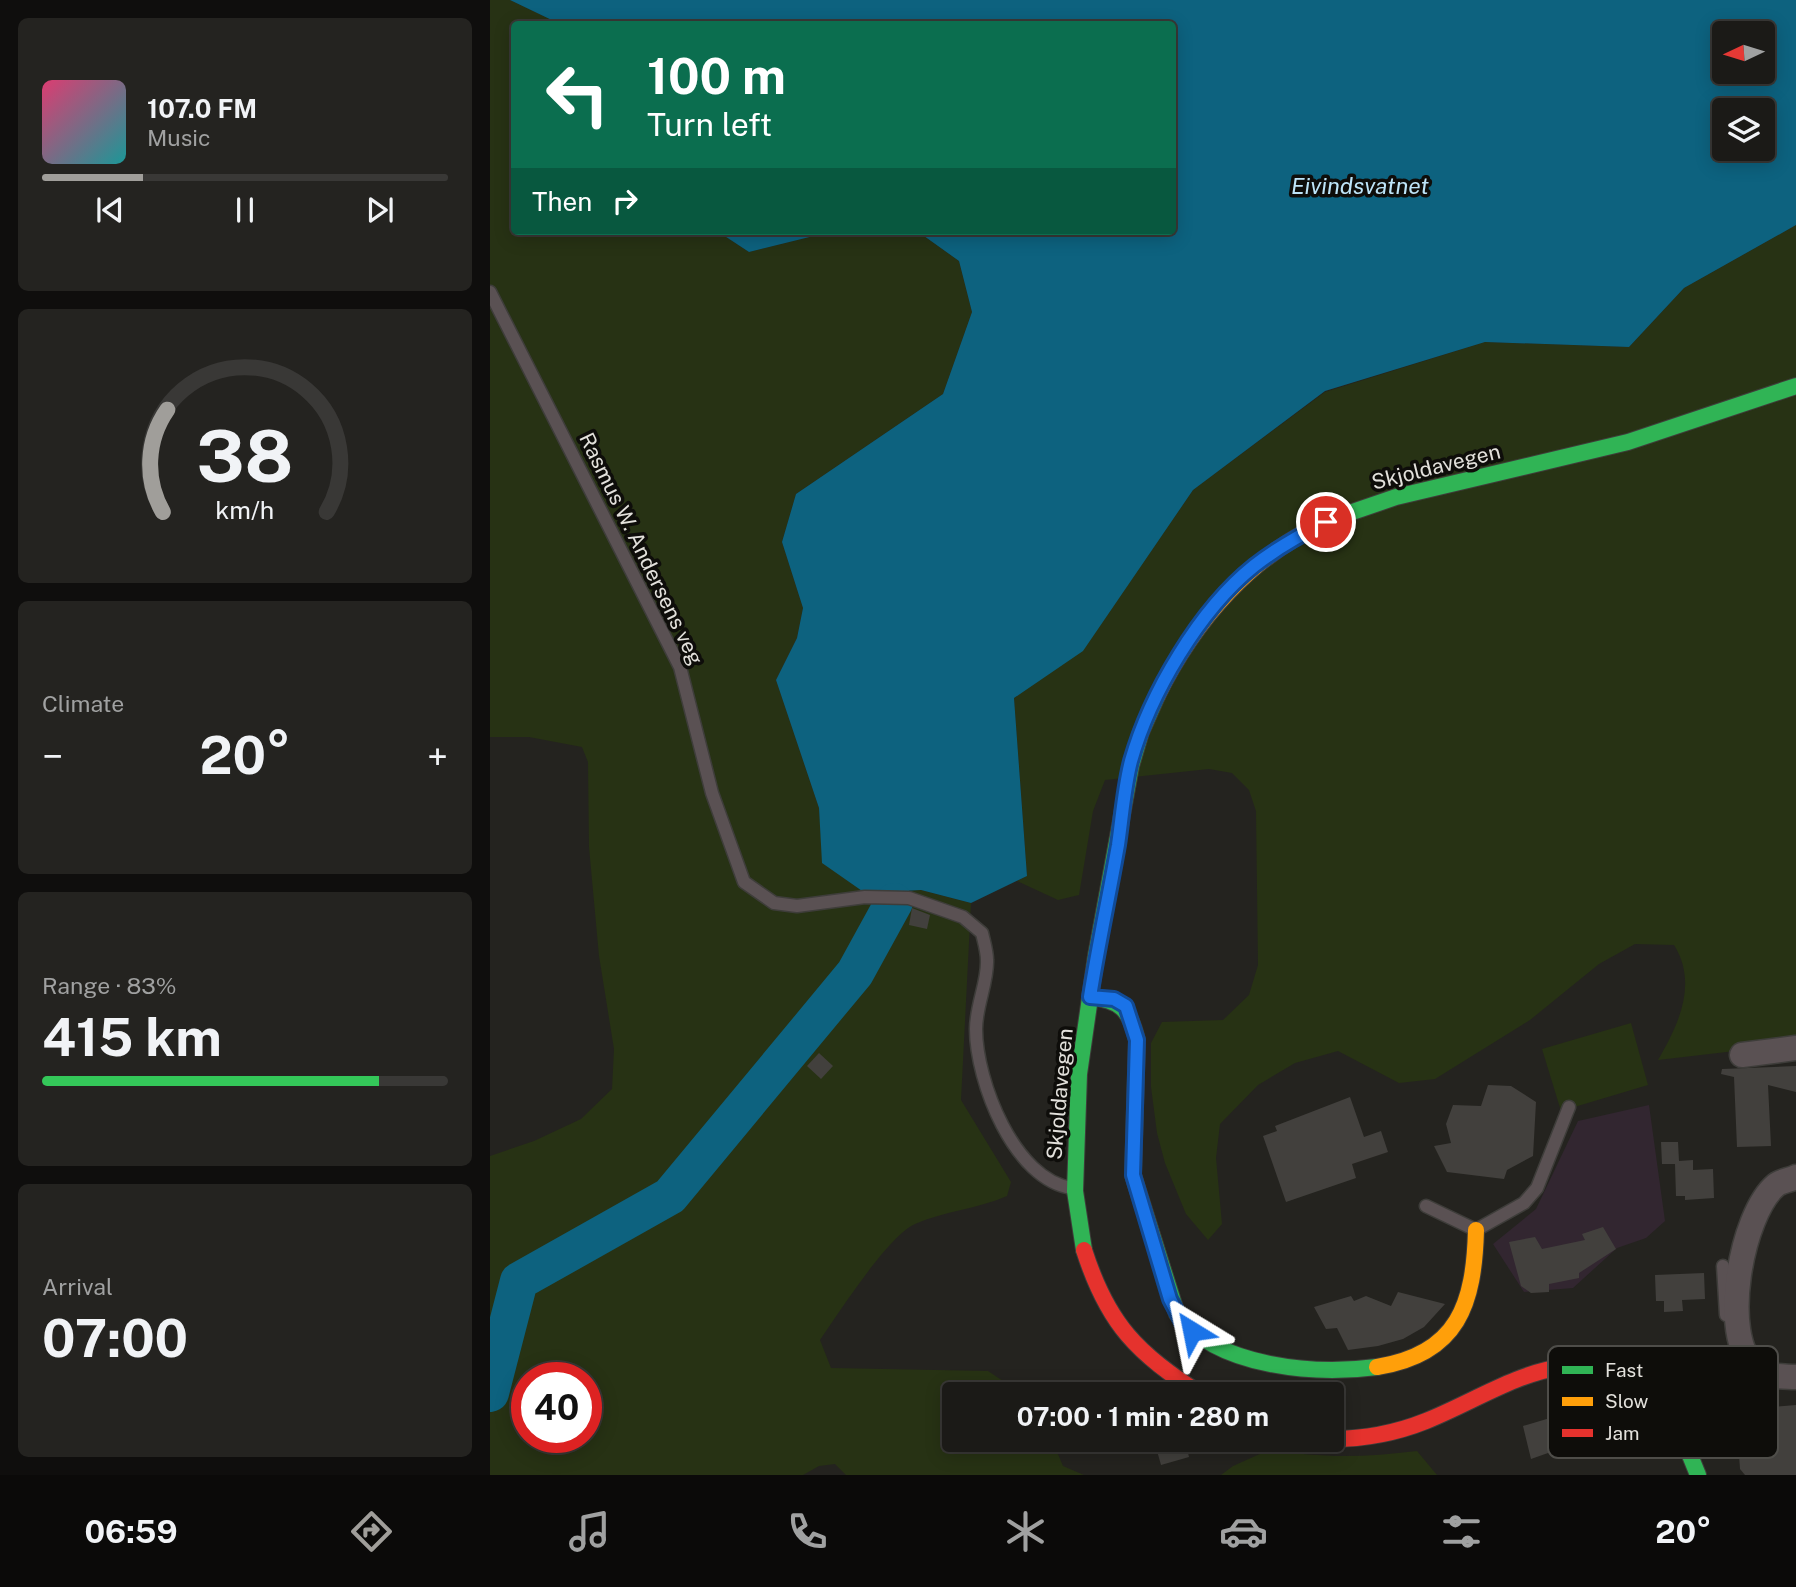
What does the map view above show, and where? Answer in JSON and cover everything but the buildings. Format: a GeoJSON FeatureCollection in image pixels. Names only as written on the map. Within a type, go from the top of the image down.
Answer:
{"type":"FeatureCollection","features":[{"type":"Feature","properties":{"kind":"main road","name":"Skjoldavegen"},"geometry":{"type":"LineString","coordinates":[[1185,1382],[1138,1347],[1112,1316],[1098,1292],[1087,1263],[1076,1189],[1076,1113],[1090,997],[1130,763],[1147,717],[1168,675],[1194,635],[1252,568],[1289,541],[1368,506],[1664,432],[1796,386]]}},
{"type":"Feature","properties":{"kind":"main road"},"geometry":{"type":"LineString","coordinates":[[1090,997],[1114,999],[1126,1006],[1132,1020],[1137,1040],[1133,1175],[1177,1314],[1184,1326],[1211,1344],[1284,1368],[1368,1368],[1404,1360],[1433,1344],[1457,1322],[1469,1299],[1475,1268],[1476,1230]]}},
{"type":"Feature","properties":{"kind":"main road"},"geometry":{"type":"LineString","coordinates":[[1344,1438],[1380,1436],[1418,1425],[1518,1377],[1548,1370]]}},
{"type":"Feature","properties":{"kind":"main road"},"geometry":{"type":"LineString","coordinates":[[1691,1458],[1698,1475]]}},
{"type":"Feature","properties":{"kind":"street"},"geometry":{"type":"LineString","coordinates":[[1742,1055],[1796,1048]]}},
{"type":"Feature","properties":{"kind":"street"},"geometry":{"type":"LineString","coordinates":[[1743,1346],[1737,1291],[1740,1257],[1754,1216],[1776,1185],[1796,1177]]}},
{"type":"Feature","properties":{"kind":"street"},"geometry":{"type":"LineString","coordinates":[[1778,1376],[1796,1377]]}},
{"type":"Feature","properties":{"kind":"lane","name":"Rasmus W. Andersens veg"},"geometry":{"type":"LineString","coordinates":[[490,292],[680,667],[712,793],[744,882],[774,903],[797,906],[865,897],[909,898],[963,917],[982,933],[987,961],[976,1029],[984,1079],[1020,1158],[1058,1186],[1076,1189]]}},
{"type":"Feature","properties":{"kind":"lane"},"geometry":{"type":"LineString","coordinates":[[1426,1206],[1476,1230],[1524,1203],[1537,1188],[1569,1107]]}},
{"type":"Feature","properties":{"kind":"lane"},"geometry":{"type":"LineString","coordinates":[[1723,1266],[1732,1346]]}},
{"type":"Feature","properties":{"kind":"shaded area"},"geometry":{"type":"Polygon","coordinates":[[[1649,1105],[1665,1221],[1646,1238],[1617,1248],[1573,1288],[1524,1292],[1493,1244],[1536,1209],[1578,1121],[1649,1105]]]}},
{"type":"Feature","properties":{"kind":"green space"},"geometry":{"type":"Polygon","coordinates":[[[490,0],[510,0],[554,21],[511,21],[511,235],[723,235],[749,252],[818,235],[923,235],[959,261],[972,312],[943,394],[796,494],[782,542],[803,608],[797,638],[776,680],[819,808],[823,863],[866,893],[921,890],[971,903],[961,1100],[1011,1182],[1007,1196],[926,1220],[904,1231],[864,1277],[820,1340],[831,1368],[988,1371],[1004,1382],[942,1382],[942,1452],[1057,1452],[1063,1466],[1084,1475],[846,1475],[835,1464],[819,1466],[803,1475],[490,1475],[490,1156],[534,1141],[581,1119],[612,1089],[614,1049],[599,956],[589,847],[588,762],[582,747],[529,737],[490,737],[490,0]]]}},
{"type":"Feature","properties":{"kind":"green space"},"geometry":{"type":"Polygon","coordinates":[[[1796,225],[1796,1044],[1658,1060],[1679,1018],[1685,974],[1674,945],[1635,944],[1599,964],[1530,1020],[1435,1079],[1399,1083],[1338,1051],[1295,1063],[1258,1085],[1220,1124],[1216,1158],[1222,1224],[1208,1240],[1186,1214],[1165,1163],[1157,1133],[1151,1087],[1151,1043],[1162,1022],[1223,1020],[1249,995],[1258,965],[1256,811],[1249,790],[1232,773],[1209,769],[1105,780],[1093,811],[1079,895],[1058,900],[1017,881],[1027,876],[1014,698],[1083,650],[1193,490],[1325,392],[1485,342],[1629,347],[1684,288],[1796,225]]]}},
{"type":"Feature","properties":{"kind":"green space"},"geometry":{"type":"Polygon","coordinates":[[[1631,1023],[1648,1085],[1561,1111],[1542,1049],[1631,1023]]]}},
{"type":"Feature","properties":{"kind":"green space"},"geometry":{"type":"Polygon","coordinates":[[[1417,1451],[1437,1475],[1221,1475],[1233,1466],[1264,1452],[1344,1456],[1417,1451]]]}},
{"type":"Feature","properties":{"kind":"water","name":"Eivindsvatnet"},"geometry":{"type":"Polygon","coordinates":[[[510,0],[1796,0],[1796,225],[1684,288],[1629,347],[1485,342],[1325,391],[1193,490],[1083,651],[1014,698],[1027,876],[971,903],[921,890],[865,893],[822,863],[819,808],[776,680],[797,638],[803,608],[782,542],[796,494],[943,394],[972,312],[959,261],[923,235],[1176,235],[1176,21],[554,21],[510,0]]]}},
{"type":"Feature","properties":{"kind":"water"},"geometry":{"type":"Polygon","coordinates":[[[723,235],[818,235],[749,252],[723,235]]]}},
{"type":"Feature","properties":{"kind":"waterway"},"geometry":{"type":"LineString","coordinates":[[490,1393],[519,1281],[670,1196],[855,973],[894,902]]}},
{"type":"Feature","properties":{"kind":"traffic: fast"},"geometry":{"type":"LineString","coordinates":[[1332,519],[1396,497],[1628,442],[1796,386]]}},
{"type":"Feature","properties":{"kind":"traffic: fast"},"geometry":{"type":"LineString","coordinates":[[1084,1250],[1075,1191],[1079,1074],[1096,956],[1131,766],[1141,732],[1157,696]]}},
{"type":"Feature","properties":{"kind":"traffic: fast"},"geometry":{"type":"LineString","coordinates":[[1090,997],[1101,998],[1122,1008],[1131,1021],[1137,1040],[1133,1175],[1177,1314],[1195,1332],[1242,1357],[1297,1368],[1326,1370],[1377,1367]]}},
{"type":"Feature","properties":{"kind":"traffic: fast"},"geometry":{"type":"LineString","coordinates":[[1691,1458],[1698,1475]]}},
{"type":"Feature","properties":{"kind":"traffic: slow"},"geometry":{"type":"LineString","coordinates":[[1157,696],[1189,641],[1229,592],[1277,550],[1332,519]]}},
{"type":"Feature","properties":{"kind":"traffic: slow"},"geometry":{"type":"LineString","coordinates":[[1377,1367],[1405,1360],[1427,1350],[1444,1337],[1456,1321],[1471,1280],[1476,1230]]}},
{"type":"Feature","properties":{"kind":"traffic: jam"},"geometry":{"type":"LineString","coordinates":[[1084,1250],[1103,1298],[1115,1318],[1142,1350],[1182,1382]]}},
{"type":"Feature","properties":{"kind":"traffic: jam"},"geometry":{"type":"LineString","coordinates":[[1344,1439],[1403,1429],[1511,1382],[1548,1370]]}},
{"type":"Feature","properties":{"kind":"route"},"geometry":{"type":"LineString","coordinates":[[1192,1331],[1184,1326],[1170,1299],[1133,1175],[1132,1117],[1137,1040],[1126,1006],[1114,999],[1090,997],[1097,954],[1118,847],[1130,763],[1147,717],[1168,675],[1194,635],[1252,568],[1289,541],[1326,522]]}}]}
